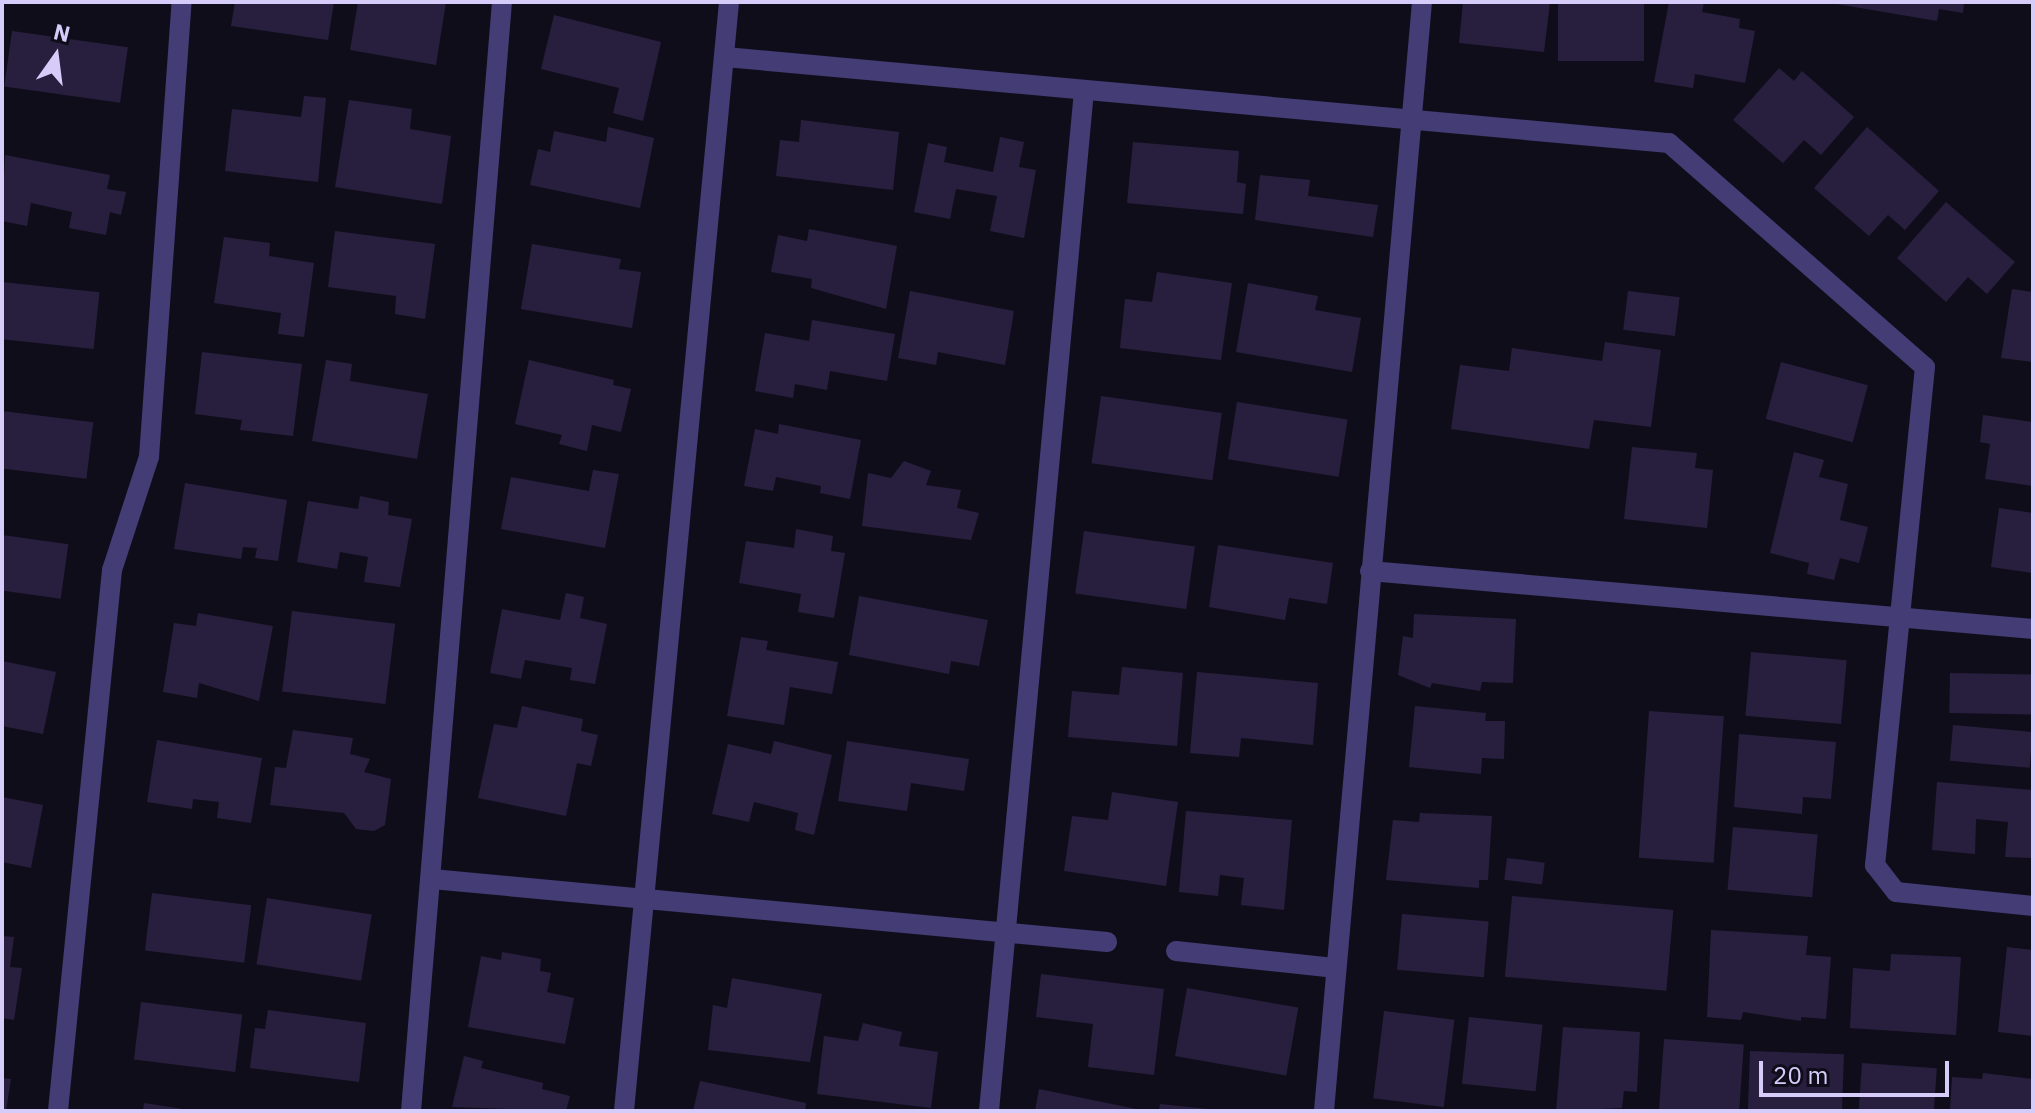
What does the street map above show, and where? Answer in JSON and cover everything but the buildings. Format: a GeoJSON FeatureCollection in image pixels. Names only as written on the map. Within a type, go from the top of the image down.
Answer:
{"type":"FeatureCollection","features":[{"type":"Feature","properties":{"kind":"street"},"geometry":{"type":"LineString","coordinates":[[58,1111],[112,570],[149,457],[182,2]]}},
{"type":"Feature","properties":{"kind":"street"},"geometry":{"type":"LineString","coordinates":[[411,1111],[502,2]]}},
{"type":"Feature","properties":{"kind":"street"},"geometry":{"type":"LineString","coordinates":[[624,1111],[729,2]]}},
{"type":"Feature","properties":{"kind":"street"},"geometry":{"type":"LineString","coordinates":[[1324,1111],[1422,2]]}},
{"type":"Feature","properties":{"kind":"street"},"geometry":{"type":"LineString","coordinates":[[725,57],[1669,143],[1925,367],[1875,865],[1896,892],[2033,906]]}},
{"type":"Feature","properties":{"kind":"street"},"geometry":{"type":"LineString","coordinates":[[989,1111],[1084,91]]}},
{"type":"Feature","properties":{"kind":"street"},"geometry":{"type":"LineString","coordinates":[[1370,571],[2033,629]]}},
{"type":"Feature","properties":{"kind":"street"},"geometry":{"type":"LineString","coordinates":[[432,879],[1107,942]]}},
{"type":"Feature","properties":{"kind":"street"},"geometry":{"type":"LineString","coordinates":[[1176,951],[1336,968]]}}]}
